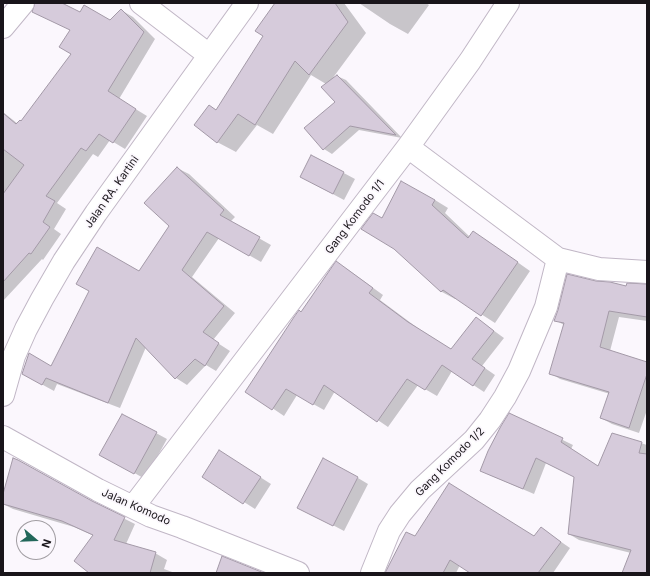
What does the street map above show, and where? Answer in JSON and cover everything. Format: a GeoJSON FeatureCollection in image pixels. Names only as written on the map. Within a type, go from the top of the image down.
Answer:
{"type":"FeatureCollection","features":[{"type":"Feature","properties":{"kind":"street"},"geometry":{"type":"LineString","coordinates":[[3,27],[23,3]]}},
{"type":"Feature","properties":{"kind":"street"},"geometry":{"type":"LineString","coordinates":[[141,3],[209,55]]}},
{"type":"Feature","properties":{"kind":"street","name":"Jalan RA. Kartini"},"geometry":{"type":"LineString","coordinates":[[3,395],[9,351],[26,329],[42,299],[96,213],[247,3]]}},
{"type":"Feature","properties":{"kind":"street","name":"Gang Komodo 1/1"},"geometry":{"type":"LineString","coordinates":[[133,507],[408,147],[470,61],[508,3]]}},
{"type":"Feature","properties":{"kind":"street"},"geometry":{"type":"LineString","coordinates":[[408,147],[558,259],[599,269],[647,272]]}},
{"type":"Feature","properties":{"kind":"street","name":"Gang Komodo 1/2"},"geometry":{"type":"LineString","coordinates":[[372,573],[389,531],[400,514],[420,490],[474,440],[490,420],[505,397],[530,347],[546,307],[558,259]]}},
{"type":"Feature","properties":{"kind":"street","name":"Jalan Komodo"},"geometry":{"type":"LineString","coordinates":[[3,437],[98,490],[151,516],[182,527],[251,564],[298,573]]}},
{"type":"Feature","properties":{"kind":"building"},"geometry":{"type":"Polygon","coordinates":[[[35,3],[62,3],[80,12],[84,5],[110,20],[121,9],[144,32],[108,91],[136,109],[113,143],[99,134],[86,151],[81,148],[46,196],[55,201],[43,222],[50,227],[31,254],[29,253],[3,282],[3,194],[24,165],[3,149],[3,113],[16,124],[20,120],[21,121],[71,54],[59,47],[70,30],[32,12],[35,3]]]}},
{"type":"Feature","properties":{"kind":"building"},"geometry":{"type":"Polygon","coordinates":[[[275,3],[335,3],[348,22],[309,75],[295,61],[255,125],[238,114],[217,143],[194,125],[209,105],[216,110],[263,36],[255,31],[275,3]]]}},
{"type":"Feature","properties":{"kind":"building"},"geometry":{"type":"Polygon","coordinates":[[[337,75],[396,135],[350,126],[323,150],[304,128],[335,102],[321,87],[337,75]]]}},
{"type":"Feature","properties":{"kind":"building"},"geometry":{"type":"Polygon","coordinates":[[[311,155],[344,172],[333,194],[300,177],[311,155]]]}},
{"type":"Feature","properties":{"kind":"building"},"geometry":{"type":"Polygon","coordinates":[[[177,167],[224,210],[220,215],[260,237],[249,256],[207,232],[182,270],[224,306],[203,332],[219,343],[205,366],[195,359],[175,379],[136,338],[108,403],[46,378],[42,385],[22,374],[29,353],[51,366],[89,291],[76,284],[97,247],[139,271],[169,226],[144,203],[177,167]]]}},
{"type":"Feature","properties":{"kind":"building"},"geometry":{"type":"Polygon","coordinates":[[[401,181],[435,200],[432,205],[468,238],[473,231],[518,262],[481,316],[443,290],[441,292],[394,249],[361,229],[373,213],[382,218],[401,181]]]}},
{"type":"Feature","properties":{"kind":"building"},"geometry":{"type":"Polygon","coordinates":[[[336,261],[373,288],[369,293],[408,322],[451,349],[476,317],[494,331],[472,359],[485,368],[473,386],[442,365],[425,390],[407,379],[377,422],[324,385],[313,405],[286,389],[272,410],[245,392],[294,317],[299,310],[301,312],[336,261]]]}},
{"type":"Feature","properties":{"kind":"building"},"geometry":{"type":"Polygon","coordinates":[[[567,274],[626,286],[627,283],[647,284],[647,317],[609,311],[600,347],[647,362],[647,374],[629,428],[600,418],[609,392],[549,374],[564,323],[554,321],[567,274]]]}},
{"type":"Feature","properties":{"kind":"building"},"geometry":{"type":"Polygon","coordinates":[[[509,413],[563,438],[561,442],[598,466],[612,433],[642,442],[639,453],[647,454],[647,573],[622,573],[631,550],[568,534],[574,477],[536,458],[523,489],[480,471],[488,451],[509,413]]]}},
{"type":"Feature","properties":{"kind":"building"},"geometry":{"type":"Polygon","coordinates":[[[122,414],[157,432],[134,474],[99,455],[122,414]]]}},
{"type":"Feature","properties":{"kind":"building"},"geometry":{"type":"Polygon","coordinates":[[[219,450],[261,477],[243,504],[202,477],[219,450]]]}},
{"type":"Feature","properties":{"kind":"building"},"geometry":{"type":"Polygon","coordinates":[[[13,458],[92,501],[125,517],[114,540],[156,552],[150,573],[89,573],[74,561],[93,535],[62,521],[3,504],[3,494],[13,458]]]}},
{"type":"Feature","properties":{"kind":"building"},"geometry":{"type":"Polygon","coordinates":[[[323,458],[358,477],[333,526],[297,508],[323,458]]]}},
{"type":"Feature","properties":{"kind":"building"},"geometry":{"type":"Polygon","coordinates":[[[449,483],[534,536],[541,527],[561,542],[538,573],[470,573],[450,560],[443,573],[385,573],[406,532],[415,536],[449,483]]]}},
{"type":"Feature","properties":{"kind":"building"},"geometry":{"type":"Polygon","coordinates":[[[222,556],[264,573],[216,573],[222,556]]]}}]}
